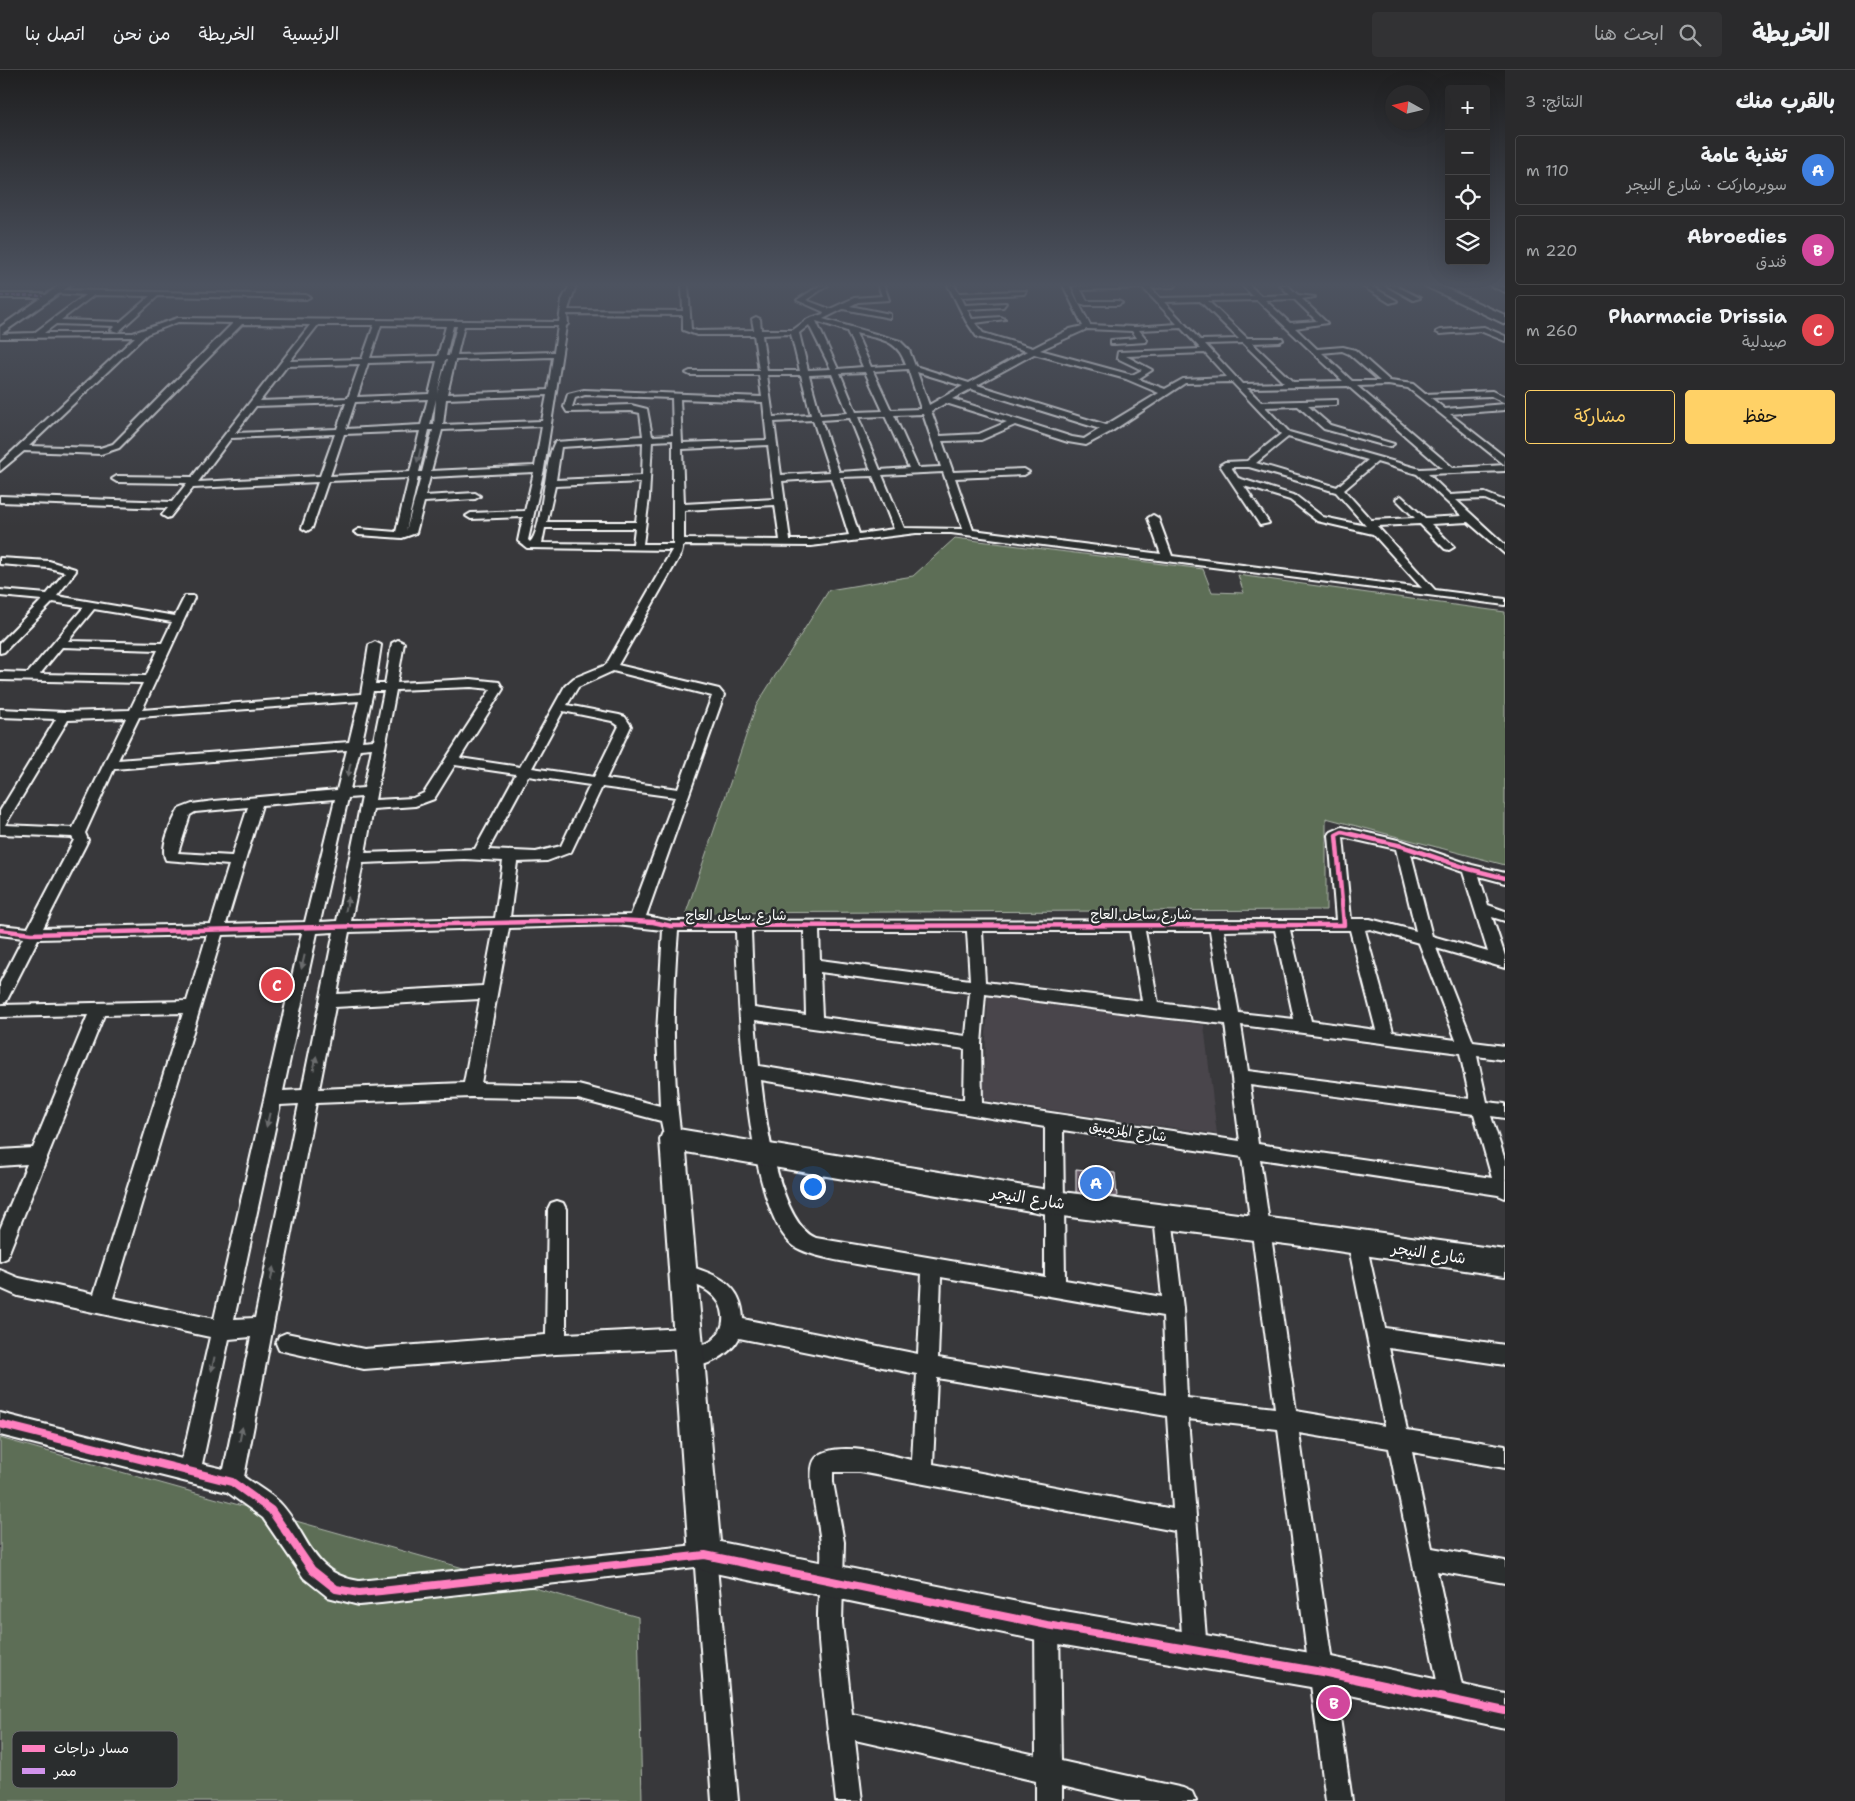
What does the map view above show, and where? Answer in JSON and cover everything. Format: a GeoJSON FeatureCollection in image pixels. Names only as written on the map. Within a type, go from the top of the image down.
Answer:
{"type":"FeatureCollection","features":[{"type":"Feature","properties":{"kind":"street"},"geometry":{"type":"LineString","coordinates":[[0,468],[109,366]]}},
{"type":"Feature","properties":{"kind":"street"},"geometry":{"type":"LineString","coordinates":[[22,448],[101,450],[116,446],[196,366]]}},
{"type":"Feature","properties":{"kind":"street"},"geometry":{"type":"LineString","coordinates":[[167,515],[283,366]]}},
{"type":"Feature","properties":{"kind":"street"},"geometry":{"type":"LineString","coordinates":[[307,528],[363,366]]}},
{"type":"Feature","properties":{"kind":"street"},"geometry":{"type":"LineString","coordinates":[[402,535],[400,534],[439,366]]}},
{"type":"Feature","properties":{"kind":"street"},"geometry":{"type":"LineString","coordinates":[[359,532],[402,535],[411,533],[438,427],[442,396],[449,366]]}},
{"type":"Feature","properties":{"kind":"street"},"geometry":{"type":"LineString","coordinates":[[556,366],[539,469],[523,541],[527,546],[637,547],[679,544],[822,543],[900,531],[969,532],[1505,602]]}},
{"type":"Feature","properties":{"kind":"street"},"geometry":{"type":"LineString","coordinates":[[763,366],[785,543]]}},
{"type":"Feature","properties":{"kind":"street"},"geometry":{"type":"LineString","coordinates":[[802,366],[855,537]]}},
{"type":"Feature","properties":{"kind":"street"},"geometry":{"type":"LineString","coordinates":[[833,366],[900,531]]}},
{"type":"Feature","properties":{"kind":"street"},"geometry":{"type":"LineString","coordinates":[[867,366],[886,413],[914,470]]}},
{"type":"Feature","properties":{"kind":"street"},"geometry":{"type":"LineString","coordinates":[[770,420],[925,411],[1006,366]]}},
{"type":"Feature","properties":{"kind":"street"},"geometry":{"type":"LineString","coordinates":[[1086,366],[1129,378],[1165,392]]}},
{"type":"Feature","properties":{"kind":"street"},"geometry":{"type":"LineString","coordinates":[[1129,378],[1138,377],[1148,370],[1140,366]]}},
{"type":"Feature","properties":{"kind":"street"},"geometry":{"type":"LineString","coordinates":[[1222,366],[1286,434],[1417,471],[1505,551]]}},
{"type":"Feature","properties":{"kind":"street"},"geometry":{"type":"LineString","coordinates":[[1271,366],[1291,385]]}},
{"type":"Feature","properties":{"kind":"street"},"geometry":{"type":"LineString","coordinates":[[1332,366],[1350,384],[1450,470]]}},
{"type":"Feature","properties":{"kind":"street"},"geometry":{"type":"LineString","coordinates":[[1368,366],[1388,384]]}},
{"type":"Feature","properties":{"kind":"street"},"geometry":{"type":"LineString","coordinates":[[909,367],[969,532]]}},
{"type":"Feature","properties":{"kind":"street"},"geometry":{"type":"LineString","coordinates":[[690,373],[803,373],[909,367],[1109,429]]}},
{"type":"Feature","properties":{"kind":"street"},"geometry":{"type":"LineString","coordinates":[[946,400],[1084,443],[1093,440],[1165,392],[1188,380],[1235,379]]}},
{"type":"Feature","properties":{"kind":"street"},"geometry":{"type":"LineString","coordinates":[[1242,386],[1350,384],[1410,386],[1501,454],[1505,462]]}},
{"type":"Feature","properties":{"kind":"street"},"geometry":{"type":"LineString","coordinates":[[253,404],[551,392]]}},
{"type":"Feature","properties":{"kind":"street"},"geometry":{"type":"LineString","coordinates":[[637,547],[645,480],[645,414],[642,409],[570,410],[568,407],[571,396],[584,392],[768,400]]}},
{"type":"Feature","properties":{"kind":"street"},"geometry":{"type":"LineString","coordinates":[[1425,396],[1488,393],[1496,394],[1505,400]]}},
{"type":"Feature","properties":{"kind":"street"},"geometry":{"type":"LineString","coordinates":[[479,854],[522,772],[569,689],[578,679],[602,672],[611,667],[655,594],[679,544],[679,442],[676,397]]}},
{"type":"Feature","properties":{"kind":"street"},"geometry":{"type":"LineString","coordinates":[[1260,405],[1334,402]]}},
{"type":"Feature","properties":{"kind":"street"},"geometry":{"type":"LineString","coordinates":[[1301,404],[1327,427],[1390,444]]}},
{"type":"Feature","properties":{"kind":"street"},"geometry":{"type":"LineString","coordinates":[[1444,412],[1505,407]]}},
{"type":"Feature","properties":{"kind":"street"},"geometry":{"type":"LineString","coordinates":[[227,436],[546,422]]}},
{"type":"Feature","properties":{"kind":"street"},"geometry":{"type":"LineString","coordinates":[[936,439],[981,437],[1015,422]]}},
{"type":"Feature","properties":{"kind":"street"},"geometry":{"type":"LineString","coordinates":[[1250,464],[1286,434]]}},
{"type":"Feature","properties":{"kind":"street"},"geometry":{"type":"LineString","coordinates":[[536,546],[551,483],[555,449],[558,444],[646,439],[679,442],[773,442]]}},
{"type":"Feature","properties":{"kind":"street"},"geometry":{"type":"LineString","coordinates":[[1339,490],[1375,459]]}},
{"type":"Feature","properties":{"kind":"street"},"geometry":{"type":"LineString","coordinates":[[1264,523],[1225,465],[1250,464],[1339,490],[1371,523],[1431,592]]}},
{"type":"Feature","properties":{"kind":"street"},"geometry":{"type":"LineString","coordinates":[[1362,470],[1417,471],[1505,468]]}},
{"type":"Feature","properties":{"kind":"street"},"geometry":{"type":"LineString","coordinates":[[117,479],[192,483],[539,469]]}},
{"type":"Feature","properties":{"kind":"street"},"geometry":{"type":"LineString","coordinates":[[777,478],[914,470],[1024,472]]}},
{"type":"Feature","properties":{"kind":"street"},"geometry":{"type":"LineString","coordinates":[[551,483],[645,480]]}},
{"type":"Feature","properties":{"kind":"street"},"geometry":{"type":"LineString","coordinates":[[1235,480],[1293,498],[1320,519],[1379,532]]}},
{"type":"Feature","properties":{"kind":"street"},"geometry":{"type":"LineString","coordinates":[[1447,498],[1487,495],[1496,498],[1505,505]]}},
{"type":"Feature","properties":{"kind":"street"},"geometry":{"type":"LineString","coordinates":[[420,499],[475,496]]}},
{"type":"Feature","properties":{"kind":"street"},"geometry":{"type":"LineString","coordinates":[[0,499],[175,505]]}},
{"type":"Feature","properties":{"kind":"street"},"geometry":{"type":"LineString","coordinates":[[1401,499],[1448,547]]}},
{"type":"Feature","properties":{"kind":"street"},"geometry":{"type":"LineString","coordinates":[[679,507],[780,502]]}},
{"type":"Feature","properties":{"kind":"street"},"geometry":{"type":"LineString","coordinates":[[471,516],[529,514]]}},
{"type":"Feature","properties":{"kind":"street"},"geometry":{"type":"LineString","coordinates":[[1153,518],[1168,559]]}},
{"type":"Feature","properties":{"kind":"street"},"geometry":{"type":"LineString","coordinates":[[1371,523],[1470,519]]}},
{"type":"Feature","properties":{"kind":"street"},"geometry":{"type":"LineString","coordinates":[[541,525],[641,525]]}},
{"type":"Feature","properties":{"kind":"street"},"geometry":{"type":"LineString","coordinates":[[0,562],[68,568],[71,571],[70,575],[50,598],[0,650]]}},
{"type":"Feature","properties":{"kind":"street"},"geometry":{"type":"LineString","coordinates":[[0,593],[50,598],[179,620]]}},
{"type":"Feature","properties":{"kind":"street"},"geometry":{"type":"LineString","coordinates":[[77,834],[190,598]]}},
{"type":"Feature","properties":{"kind":"street"},"geometry":{"type":"LineString","coordinates":[[31,677],[62,644],[91,606]]}},
{"type":"Feature","properties":{"kind":"street"},"geometry":{"type":"LineString","coordinates":[[232,1482],[261,1328],[380,744],[398,643]]}},
{"type":"Feature","properties":{"kind":"street"},"geometry":{"type":"LineString","coordinates":[[62,644],[166,647]]}},
{"type":"Feature","properties":{"kind":"street"},"geometry":{"type":"LineString","coordinates":[[190,1471],[311,927],[367,692],[375,645]]}},
{"type":"Feature","properties":{"kind":"street"},"geometry":{"type":"LineString","coordinates":[[611,667],[718,694],[637,920]]}},
{"type":"Feature","properties":{"kind":"street"},"geometry":{"type":"LineString","coordinates":[[0,676],[150,680]]}},
{"type":"Feature","properties":{"kind":"street"},"geometry":{"type":"LineString","coordinates":[[2,715],[134,714],[367,692],[391,686],[471,683],[495,686],[497,690],[495,694],[433,791],[425,798],[415,802],[343,795],[188,809],[182,815],[170,853],[171,857],[237,861]]}},
{"type":"Feature","properties":{"kind":"street"},"geometry":{"type":"LineString","coordinates":[[357,858],[479,854],[511,856],[554,855],[566,849],[625,730],[624,723],[614,718],[560,707]]}},
{"type":"Feature","properties":{"kind":"street"},"geometry":{"type":"LineString","coordinates":[[0,822],[64,716]]}},
{"type":"Feature","properties":{"kind":"street"},"geometry":{"type":"LineString","coordinates":[[110,765],[380,744]]}},
{"type":"Feature","properties":{"kind":"street"},"geometry":{"type":"LineString","coordinates":[[452,761],[682,794]]}},
{"type":"Feature","properties":{"kind":"street"},"geometry":{"type":"LineString","coordinates":[[101,1304],[256,802]]}},
{"type":"Feature","properties":{"kind":"street"},"geometry":{"type":"LineString","coordinates":[[0,829],[77,834]]}},
{"type":"Feature","properties":{"kind":"street"},"geometry":{"type":"LineString","coordinates":[[1386,1037],[1350,925],[1336,834],[1342,832],[1402,846],[1469,869],[1505,878]]}},
{"type":"Feature","properties":{"kind":"street"},"geometry":{"type":"LineString","coordinates":[[0,998],[31,934],[78,847],[81,840],[77,834]]}},
{"type":"Feature","properties":{"kind":"street"},"geometry":{"type":"LineString","coordinates":[[1402,846],[1425,939],[1467,1048],[1480,1107],[1505,1188]]}},
{"type":"Feature","properties":{"kind":"street"},"geometry":{"type":"LineString","coordinates":[[471,1090],[502,924],[511,856]]}},
{"type":"Feature","properties":{"kind":"street"},"geometry":{"type":"LineString","coordinates":[[1469,869],[1502,961]]}},
{"type":"Feature","properties":{"kind":"street"},"geometry":{"type":"LineString","coordinates":[[1483,909],[1505,916]]}},
{"type":"Feature","properties":{"kind":"street","name":"شارع ساحل العاج"},"geometry":{"type":"LineString","coordinates":[[0,930],[31,934],[637,920],[670,926],[1370,924],[1502,961]]}},
{"type":"Feature","properties":{"kind":"street"},"geometry":{"type":"LineString","coordinates":[[1216,925],[1232,1017],[1340,1801]]}},
{"type":"Feature","properties":{"kind":"street"},"geometry":{"type":"LineString","coordinates":[[1281,925],[1304,1027]]}},
{"type":"Feature","properties":{"kind":"street"},"geometry":{"type":"LineString","coordinates":[[670,926],[665,1022],[670,1128],[725,1801]]}},
{"type":"Feature","properties":{"kind":"street"},"geometry":{"type":"LineString","coordinates":[[743,926],[746,1013],[751,1071],[765,1156],[782,1216],[793,1234],[804,1243],[816,1247],[932,1268],[1054,1286],[1173,1308]]}},
{"type":"Feature","properties":{"kind":"street"},"geometry":{"type":"LineString","coordinates":[[811,926],[814,965],[814,1021]]}},
{"type":"Feature","properties":{"kind":"street"},"geometry":{"type":"LineString","coordinates":[[973,1109],[973,1044],[978,988],[974,926]]}},
{"type":"Feature","properties":{"kind":"street"},"geometry":{"type":"LineString","coordinates":[[1137,926],[1151,1010]]}},
{"type":"Feature","properties":{"kind":"street"},"geometry":{"type":"LineString","coordinates":[[814,965],[978,988],[1151,1010],[1232,1017],[1505,1053]]}},
{"type":"Feature","properties":{"kind":"street"},"geometry":{"type":"LineString","coordinates":[[327,1001],[489,992]]}},
{"type":"Feature","properties":{"kind":"street"},"geometry":{"type":"LineString","coordinates":[[0,1011],[193,1007]]}},
{"type":"Feature","properties":{"kind":"street"},"geometry":{"type":"LineString","coordinates":[[0,1252],[98,1010]]}},
{"type":"Feature","properties":{"kind":"street"},"geometry":{"type":"LineString","coordinates":[[746,1013],[973,1044]]}},
{"type":"Feature","properties":{"kind":"street","name":"شارع المزمبيق"},"geometry":{"type":"LineString","coordinates":[[751,1071],[973,1109],[1505,1188]]}},
{"type":"Feature","properties":{"kind":"street"},"geometry":{"type":"LineString","coordinates":[[1240,1077],[1505,1111]]}},
{"type":"Feature","properties":{"kind":"street"},"geometry":{"type":"LineString","coordinates":[[273,1098],[471,1090],[578,1092],[670,1128]]}},
{"type":"Feature","properties":{"kind":"street"},"geometry":{"type":"LineString","coordinates":[[1054,1120],[1054,1286]]}},
{"type":"Feature","properties":{"kind":"street","name":"شارع النيجر"},"geometry":{"type":"LineString","coordinates":[[670,1128],[765,1156],[1054,1203],[1261,1229],[1505,1263]]}},
{"type":"Feature","properties":{"kind":"street"},"geometry":{"type":"LineString","coordinates":[[0,1158],[40,1156]]}},
{"type":"Feature","properties":{"kind":"street"},"geometry":{"type":"LineString","coordinates":[[556,1344],[557,1210]]}},
{"type":"Feature","properties":{"kind":"street"},"geometry":{"type":"LineString","coordinates":[[1163,1217],[1173,1308],[1177,1406],[1195,1650]]}},
{"type":"Feature","properties":{"kind":"street"},"geometry":{"type":"LineString","coordinates":[[1357,1243],[1396,1438],[1453,1700]]}},
{"type":"Feature","properties":{"kind":"street"},"geometry":{"type":"LineString","coordinates":[[922,1472],[932,1268]]}},
{"type":"Feature","properties":{"kind":"street"},"geometry":{"type":"LineString","coordinates":[[286,1343],[364,1359],[556,1344],[687,1348],[710,1353],[719,1348],[730,1336],[734,1327],[730,1303],[721,1289],[714,1284],[683,1273]]}},
{"type":"Feature","properties":{"kind":"street"},"geometry":{"type":"LineString","coordinates":[[0,1279],[18,1287],[220,1330],[261,1328]]}},
{"type":"Feature","properties":{"kind":"street"},"geometry":{"type":"LineString","coordinates":[[734,1327],[927,1366],[1177,1406],[1287,1420],[1505,1457]]}},
{"type":"Feature","properties":{"kind":"street"},"geometry":{"type":"LineString","coordinates":[[1376,1337],[1505,1355]]}},
{"type":"Feature","properties":{"kind":"street"},"geometry":{"type":"LineString","coordinates":[[0,1424],[232,1482],[272,1510],[312,1570],[336,1589],[359,1593],[705,1555],[1047,1626],[1322,1672],[1505,1711]]}},
{"type":"Feature","properties":{"kind":"street"},"geometry":{"type":"LineString","coordinates":[[849,1801],[830,1623],[833,1542],[822,1482],[824,1466],[828,1462],[847,1460],[922,1472],[1186,1522]]}},
{"type":"Feature","properties":{"kind":"street"},"geometry":{"type":"LineString","coordinates":[[1422,1557],[1505,1572]]}},
{"type":"Feature","properties":{"kind":"street"},"geometry":{"type":"LineString","coordinates":[[1047,1626],[1049,1801]]}},
{"type":"Feature","properties":{"kind":"street"},"geometry":{"type":"LineString","coordinates":[[840,1724],[1183,1801]]}},
{"type":"Feature","properties":{"kind":"shaded area"},"geometry":{"type":"Polygon","coordinates":[[[988,997],[1204,1025],[1217,1134],[983,1100],[988,997]]]}},
{"type":"Feature","properties":{"kind":"green space"},"geometry":{"type":"Polygon","coordinates":[[[955,538],[1203,569],[1212,592],[1244,593],[1238,575],[1505,612],[1505,865],[1326,818],[1326,910],[686,913],[756,706],[829,590],[913,576],[955,538]]]}},
{"type":"Feature","properties":{"kind":"green space"},"geometry":{"type":"Polygon","coordinates":[[[0,1438],[638,1617],[642,1801],[0,1801],[0,1438]]]}},
{"type":"Feature","properties":{"kind":"building"},"geometry":{"type":"Polygon","coordinates":[[[1076,1169],[1115,1173],[1117,1197],[1076,1192],[1076,1169]]]}},
{"type":"Feature","properties":{"kind":"cycle path"},"geometry":{"type":"LineString","coordinates":[[0,930],[31,934],[616,920],[653,922],[671,926],[1344,925],[1336,835],[1342,832],[1402,846],[1469,869],[1505,878]]}},
{"type":"Feature","properties":{"kind":"cycle path"},"geometry":{"type":"LineString","coordinates":[[0,1424],[232,1482],[271,1510],[312,1570],[336,1589],[359,1593],[381,1591],[705,1555],[1047,1625],[1322,1672],[1505,1711]]}},
{"type":"Feature","properties":{"kind":"place","name":"Pharmacie Drissia"},"geometry":{"type":"Point","coordinates":[277,985]}},
{"type":"Feature","properties":{"kind":"place","name":"تغذية عامة"},"geometry":{"type":"Point","coordinates":[1096,1183]}},
{"type":"Feature","properties":{"kind":"place","name":"Abroedies"},"geometry":{"type":"Point","coordinates":[1334,1703]}}]}
